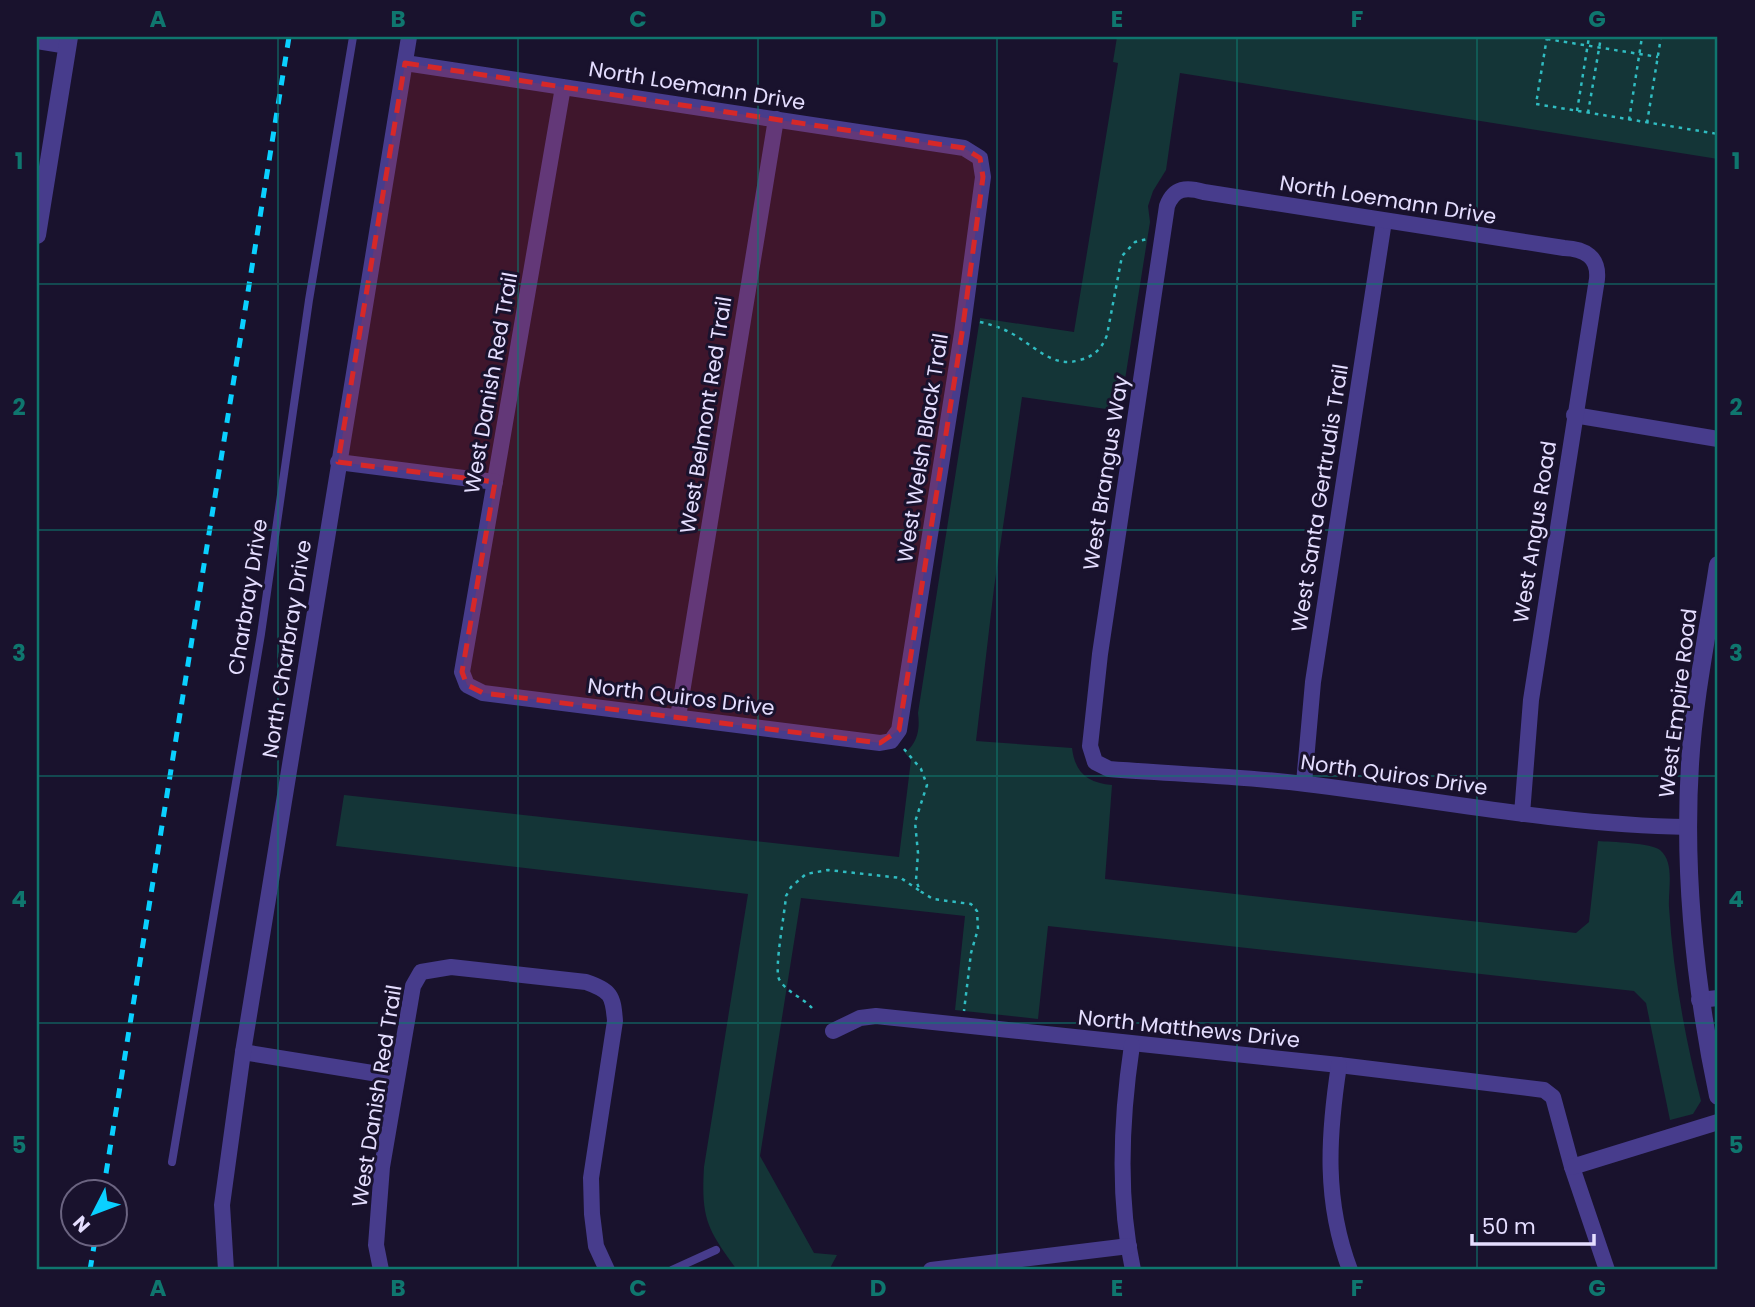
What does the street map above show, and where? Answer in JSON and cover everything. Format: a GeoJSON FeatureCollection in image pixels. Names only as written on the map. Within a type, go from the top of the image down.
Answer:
{"type":"FeatureCollection","features":[{"type":"Feature","properties":{"kind":"street","name":"North Charbray Drive"},"geometry":{"type":"LineString","coordinates":[[226,1270],[222,1205],[243,1052],[410,37]]}},
{"type":"Feature","properties":{"kind":"street"},"geometry":{"type":"LineString","coordinates":[[37,41],[68,41],[37,235]]}},
{"type":"Feature","properties":{"kind":"street","name":"North Loemann Drive"},"geometry":{"type":"LineString","coordinates":[[405,62],[964,148],[980,158]]}},
{"type":"Feature","properties":{"kind":"street","name":"West Danish Red Trail"},"geometry":{"type":"LineString","coordinates":[[467,685],[462,672],[563,87]]}},
{"type":"Feature","properties":{"kind":"street","name":"West Belmont Red Trail"},"geometry":{"type":"LineString","coordinates":[[678,717],[776,119]]}},
{"type":"Feature","properties":{"kind":"street","name":"West Welsh Black Trail"},"geometry":{"type":"LineString","coordinates":[[898,745],[984,177],[980,158]]}},
{"type":"Feature","properties":{"kind":"street","name":"North Loemann Drive"},"geometry":{"type":"LineString","coordinates":[[1175,193],[1182,188],[1189,188],[1564,248],[1579,248],[1592,258]]}},
{"type":"Feature","properties":{"kind":"street","name":"West Brangus Way"},"geometry":{"type":"LineString","coordinates":[[1096,762],[1090,746],[1100,654],[1167,206],[1175,193]]}},
{"type":"Feature","properties":{"kind":"street","name":"West Santa Gertrudis Trail"},"geometry":{"type":"LineString","coordinates":[[1304,783],[1313,682],[1384,220]]}},
{"type":"Feature","properties":{"kind":"street","name":"West Angus Road"},"geometry":{"type":"LineString","coordinates":[[1522,814],[1531,700],[1597,279],[1598,268],[1592,258]]}},
{"type":"Feature","properties":{"kind":"street"},"geometry":{"type":"LineString","coordinates":[[1574,415],[1718,439]]}},
{"type":"Feature","properties":{"kind":"street"},"geometry":{"type":"LineString","coordinates":[[338,462],[495,482]]}},
{"type":"Feature","properties":{"kind":"street","name":"West Empire Road"},"geometry":{"type":"LineString","coordinates":[[1718,565],[1696,705],[1690,763],[1688,827],[1691,929],[1699,1000],[1718,1096]]}},
{"type":"Feature","properties":{"kind":"street","name":"North Quiros Drive"},"geometry":{"type":"LineString","coordinates":[[467,685],[483,694],[898,745]]}},
{"type":"Feature","properties":{"kind":"street","name":"North Quiros Drive"},"geometry":{"type":"LineString","coordinates":[[1096,762],[1109,769],[1304,783],[1615,825],[1688,827]]}},
{"type":"Feature","properties":{"kind":"street","name":"West Danish Red Trail"},"geometry":{"type":"LineString","coordinates":[[381,1270],[376,1245],[380,1189],[413,986],[421,972],[451,967],[586,982],[603,988],[613,999],[615,1021],[591,1178],[596,1247],[607,1270]]}},
{"type":"Feature","properties":{"kind":"street"},"geometry":{"type":"LineString","coordinates":[[1699,1000],[1718,998]]}},
{"type":"Feature","properties":{"kind":"street","name":"North Matthews Drive"},"geometry":{"type":"LineString","coordinates":[[833,1031],[860,1018],[876,1016],[1339,1065],[1544,1090],[1553,1097],[1572,1167]]}},
{"type":"Feature","properties":{"kind":"street"},"geometry":{"type":"LineString","coordinates":[[1132,1045],[1124,1102],[1122,1161],[1133,1270]]}},
{"type":"Feature","properties":{"kind":"street"},"geometry":{"type":"LineString","coordinates":[[243,1052],[397,1077]]}},
{"type":"Feature","properties":{"kind":"street"},"geometry":{"type":"LineString","coordinates":[[1339,1065],[1331,1124],[1330,1171],[1335,1217],[1350,1270]]}},
{"type":"Feature","properties":{"kind":"street"},"geometry":{"type":"LineString","coordinates":[[1607,1270],[1572,1167],[1718,1122]]}},
{"type":"Feature","properties":{"kind":"street"},"geometry":{"type":"LineString","coordinates":[[931,1270],[1129,1246]]}},
{"type":"Feature","properties":{"kind":"lane","name":"Charbray Drive"},"geometry":{"type":"LineString","coordinates":[[172,1162],[261,634],[309,300],[353,37]]}},
{"type":"Feature","properties":{"kind":"lane"},"geometry":{"type":"LineString","coordinates":[[672,1270],[716,1250]]}},
{"type":"Feature","properties":{"kind":"path"},"geometry":{"type":"LineString","coordinates":[[1577,111],[1589,37]]}},
{"type":"Feature","properties":{"kind":"path"},"geometry":{"type":"LineString","coordinates":[[1588,113],[1601,37]]}},
{"type":"Feature","properties":{"kind":"path"},"geometry":{"type":"LineString","coordinates":[[1629,120],[1642,37]]}},
{"type":"Feature","properties":{"kind":"path"},"geometry":{"type":"LineString","coordinates":[[1647,123],[1661,37]]}},
{"type":"Feature","properties":{"kind":"path"},"geometry":{"type":"LineString","coordinates":[[1658,57],[1547,38],[1536,104],[1718,134]]}},
{"type":"Feature","properties":{"kind":"path"},"geometry":{"type":"LineString","coordinates":[[977,321],[997,326],[1062,363],[1089,358],[1103,346],[1107,335],[1122,256],[1135,242],[1152,238]]}},
{"type":"Feature","properties":{"kind":"path"},"geometry":{"type":"LineString","coordinates":[[898,745],[921,769],[927,785],[915,822],[918,853],[916,880],[920,891]]}},
{"type":"Feature","properties":{"kind":"path"},"geometry":{"type":"LineString","coordinates":[[812,1009],[784,985],[777,971],[786,896],[791,887],[806,874],[828,870],[901,878],[933,900],[971,904],[977,911],[978,929],[971,953],[964,1014]]}},
{"type":"Feature","properties":{"kind":"highlighted area"},"geometry":{"type":"Polygon","coordinates":[[[405,63],[964,148],[980,158],[983,177],[962,333],[899,730],[880,743],[483,693],[467,685],[462,672],[495,482],[338,462],[405,63]]]}},
{"type":"Feature","properties":{"kind":"green space"},"geometry":{"type":"Polygon","coordinates":[[[1117,37],[1718,37],[1718,159],[1180,73],[1166,170],[1153,191],[1148,206],[1150,222],[1120,411],[1022,397],[994,588],[976,741],[1072,748],[1076,764],[1084,775],[1096,782],[1112,785],[1105,879],[1576,933],[1589,922],[1598,841],[1656,848],[1665,855],[1668,862],[1669,907],[1677,980],[1701,1101],[1693,1114],[1670,1120],[1646,1003],[1634,991],[1048,926],[1038,1019],[955,1010],[965,916],[801,898],[760,1156],[814,1253],[837,1255],[829,1270],[737,1270],[708,1223],[703,1185],[748,894],[336,846],[344,795],[899,857],[911,760],[905,753],[913,744],[918,730],[918,713],[980,318],[1074,332],[1118,63],[1113,62],[1117,37]]]}},
{"type":"Feature","properties":{"kind":"railway"},"geometry":{"type":"LineString","coordinates":[[105,1178],[289,37]]}},
{"type":"Feature","properties":{"kind":"railway"},"geometry":{"type":"LineString","coordinates":[[90,1270],[94,1248]]}}]}
